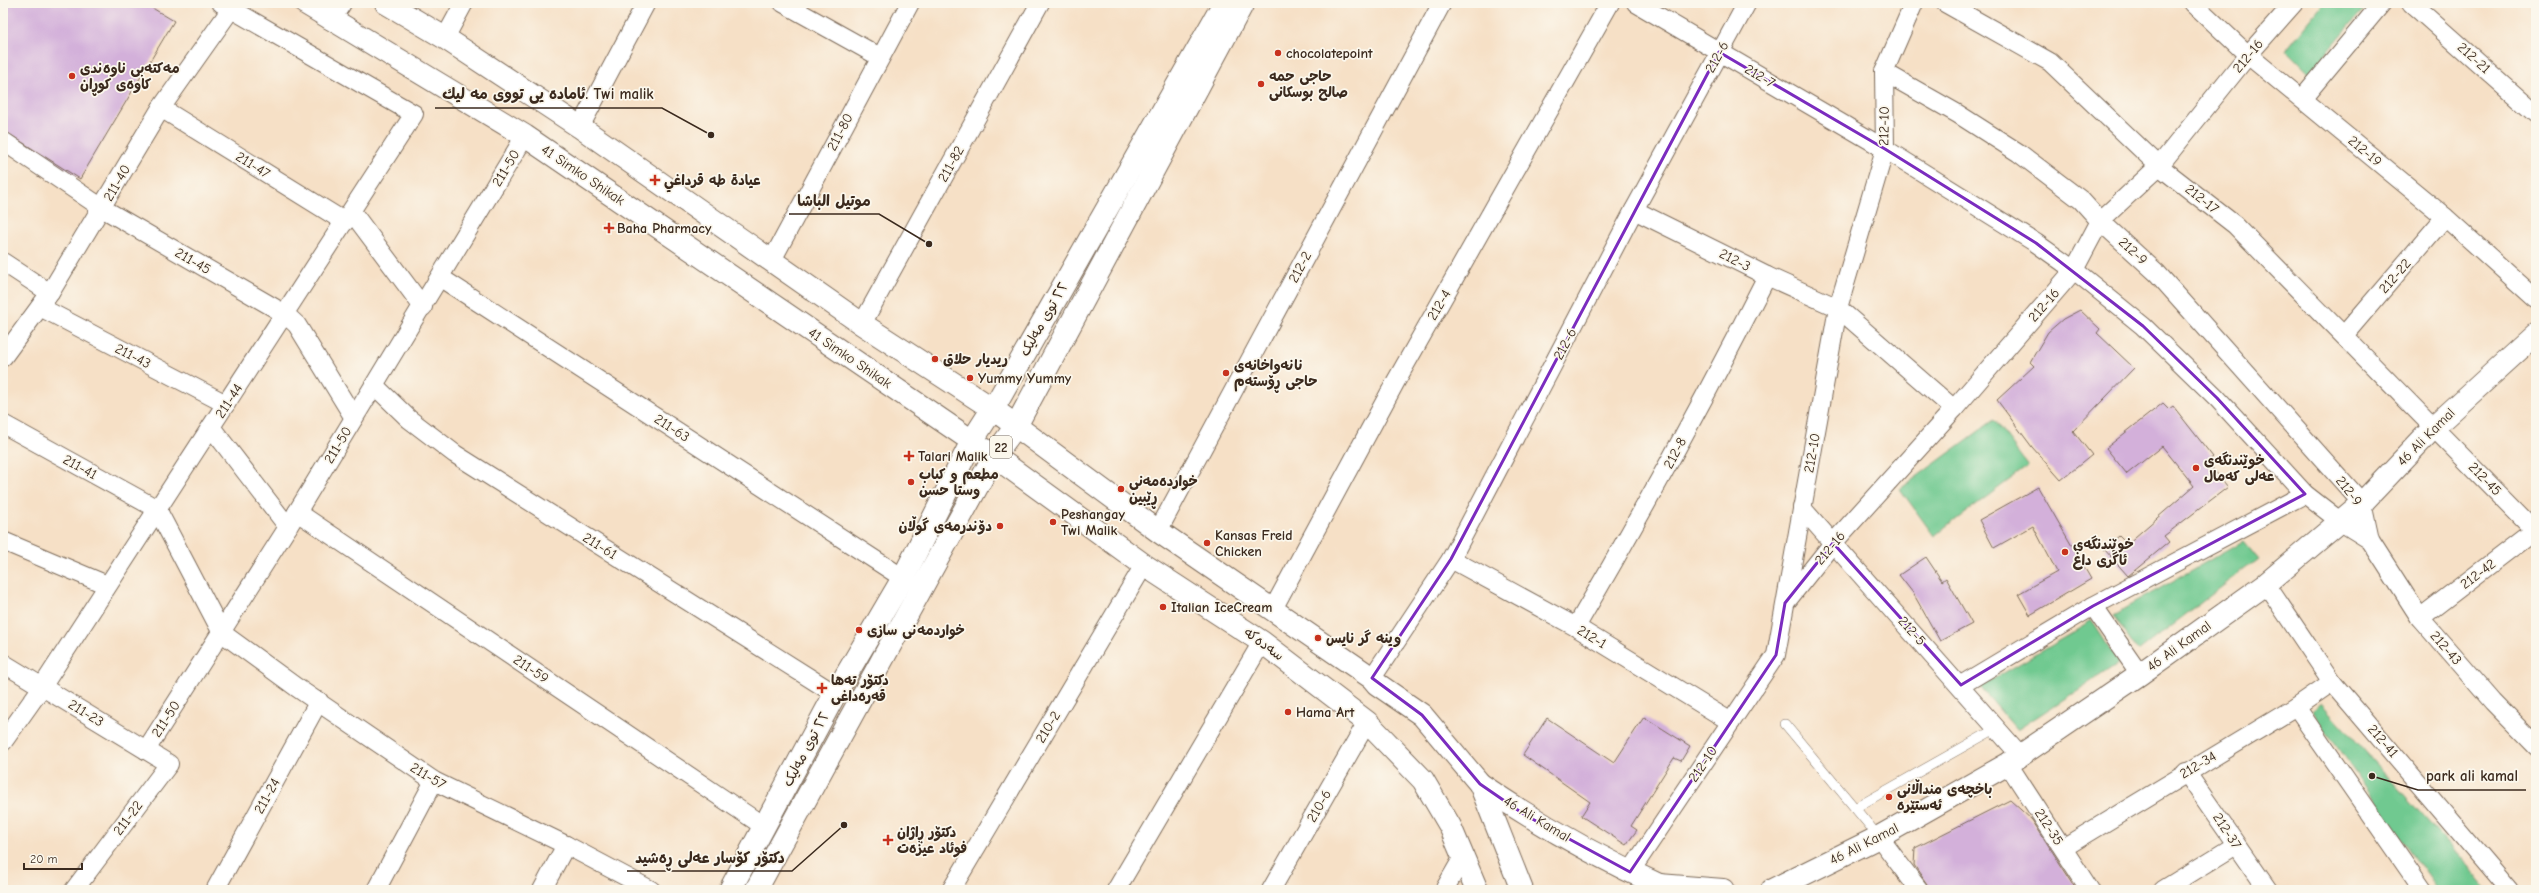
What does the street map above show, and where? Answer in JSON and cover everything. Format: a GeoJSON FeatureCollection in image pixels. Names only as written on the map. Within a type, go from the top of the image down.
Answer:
{"type":"FeatureCollection","features":[{"type":"Feature","properties":{"kind":"main road","name":"41 Simko Shikak"},"geometry":{"type":"LineString","coordinates":[[305,3],[335,11],[525,136],[972,441]]}},
{"type":"Feature","properties":{"kind":"main road"},"geometry":{"type":"LineString","coordinates":[[386,3],[445,38],[580,127],[771,262],[862,324],[993,409],[1158,531],[1273,609],[1422,715],[1480,784],[1522,890]]}},
{"type":"Feature","properties":{"kind":"main road","name":"٢٢ توی مەلیک"},"geometry":{"type":"LineString","coordinates":[[730,890],[835,694],[903,578],[972,441],[993,409],[1224,3]]}},
{"type":"Feature","properties":{"kind":"main road","name":"٢٢ توی مەلیک"},"geometry":{"type":"LineString","coordinates":[[756,890],[994,456],[1016,426],[1244,3]]}},
{"type":"Feature","properties":{"kind":"main road","name":"46 Ali Kamal"},"geometry":{"type":"LineString","coordinates":[[1772,890],[1879,837],[2014,759],[2140,674],[2266,584],[2362,503],[2434,426],[2536,334]]}},
{"type":"Feature","properties":{"kind":"main road","name":"سەدەکە"},"geometry":{"type":"LineString","coordinates":[[972,441],[1144,565],[1262,642],[1367,722],[1423,780],[1450,826],[1477,890]]}},
{"type":"Feature","properties":{"kind":"main road","name":"46 Ali Kamal"},"geometry":{"type":"LineString","coordinates":[[1480,784],[1525,815],[1630,872],[1651,887],[1723,890]]}},
{"type":"Feature","properties":{"kind":"street"},"geometry":{"type":"LineString","coordinates":[[445,38],[464,3]]}},
{"type":"Feature","properties":{"kind":"street"},"geometry":{"type":"LineString","coordinates":[[580,127],[646,3]]}},
{"type":"Feature","properties":{"kind":"street"},"geometry":{"type":"LineString","coordinates":[[783,3],[880,57]]}},
{"type":"Feature","properties":{"kind":"street","name":"211-80"},"geometry":{"type":"LineString","coordinates":[[771,262],[910,3]]}},
{"type":"Feature","properties":{"kind":"street","name":"211-82"},"geometry":{"type":"LineString","coordinates":[[862,324],[1040,3]]}},
{"type":"Feature","properties":{"kind":"street","name":"212-2"},"geometry":{"type":"LineString","coordinates":[[1158,531],[1442,3]]}},
{"type":"Feature","properties":{"kind":"street","name":"212-4"},"geometry":{"type":"LineString","coordinates":[[1273,609],[1396,381],[1610,3]]}},
{"type":"Feature","properties":{"kind":"street","name":"212-7"},"geometry":{"type":"LineString","coordinates":[[1636,3],[1885,149]]}},
{"type":"Feature","properties":{"kind":"street","name":"212-6"},"geometry":{"type":"LineString","coordinates":[[1372,678],[1450,559],[1634,210],[1747,3]]}},
{"type":"Feature","properties":{"kind":"street","name":"212-10"},"geometry":{"type":"LineString","coordinates":[[1630,872],[1776,655],[1838,308],[1885,149],[1884,72],[1914,3]]}},
{"type":"Feature","properties":{"kind":"street","name":"212-17"},"geometry":{"type":"LineString","coordinates":[[1945,3],[2050,62],[2159,166],[2235,224],[2434,426]]}},
{"type":"Feature","properties":{"kind":"street","name":"212-19"},"geometry":{"type":"LineString","coordinates":[[2193,3],[2248,55],[2445,217],[2536,299]]}},
{"type":"Feature","properties":{"kind":"street","name":"212-16"},"geometry":{"type":"LineString","coordinates":[[1785,603],[1833,543],[1954,409],[2074,270],[2100,221],[2159,166],[2248,55],[2294,3]]}},
{"type":"Feature","properties":{"kind":"street"},"geometry":{"type":"LineString","coordinates":[[2302,99],[2382,3]]}},
{"type":"Feature","properties":{"kind":"street","name":"212-21"},"geometry":{"type":"LineString","coordinates":[[2412,3],[2536,114]]}},
{"type":"Feature","properties":{"kind":"street","name":"211-40"},"geometry":{"type":"LineString","coordinates":[[3,358],[45,300],[102,208],[160,108],[226,6]]}},
{"type":"Feature","properties":{"kind":"street","name":"211-44"},"geometry":{"type":"LineString","coordinates":[[3,742],[42,686],[414,114],[226,6]]}},
{"type":"Feature","properties":{"kind":"street","name":"212-9"},"geometry":{"type":"LineString","coordinates":[[1884,72],[1958,114],[2019,152],[2081,200],[2100,221],[2157,273],[2362,503],[2370,540]]}},
{"type":"Feature","properties":{"kind":"street","name":"211-47"},"geometry":{"type":"LineString","coordinates":[[160,108],[348,217]]}},
{"type":"Feature","properties":{"kind":"street","name":"211-50"},"geometry":{"type":"LineString","coordinates":[[146,750],[222,633],[288,527],[441,278],[525,136]]}},
{"type":"Feature","properties":{"kind":"street","name":"211-45"},"geometry":{"type":"LineString","coordinates":[[3,141],[102,208],[285,314],[297,325],[354,418]]}},
{"type":"Feature","properties":{"kind":"street","name":"212-9"},"geometry":{"type":"LineString","coordinates":[[1885,149],[2036,243],[2074,270],[2143,326],[2217,398],[2305,494],[2341,522],[2370,540]]}},
{"type":"Feature","properties":{"kind":"street","name":"212-3"},"geometry":{"type":"LineString","coordinates":[[1634,210],[1767,276],[1838,308]]}},
{"type":"Feature","properties":{"kind":"street"},"geometry":{"type":"LineString","coordinates":[[348,217],[423,307]]}},
{"type":"Feature","properties":{"kind":"street","name":"212-22"},"geometry":{"type":"LineString","coordinates":[[2345,334],[2445,217]]}},
{"type":"Feature","properties":{"kind":"street","name":"211-43"},"geometry":{"type":"LineString","coordinates":[[3,262],[45,300],[226,404]]}},
{"type":"Feature","properties":{"kind":"street","name":"212-8"},"geometry":{"type":"LineString","coordinates":[[1576,627],[1644,511],[1725,361],[1767,276]]}},
{"type":"Feature","properties":{"kind":"street","name":"211-63"},"geometry":{"type":"LineString","coordinates":[[441,278],[903,578]]}},
{"type":"Feature","properties":{"kind":"street"},"geometry":{"type":"LineString","coordinates":[[1838,308],[1954,409]]}},
{"type":"Feature","properties":{"kind":"street","name":"211-61"},"geometry":{"type":"LineString","coordinates":[[375,386],[409,419],[455,454],[835,694]]}},
{"type":"Feature","properties":{"kind":"street","name":"211-41"},"geometry":{"type":"LineString","coordinates":[[3,424],[157,509]]}},
{"type":"Feature","properties":{"kind":"street","name":"212-45"},"geometry":{"type":"LineString","coordinates":[[2434,426],[2536,531]]}},
{"type":"Feature","properties":{"kind":"street"},"geometry":{"type":"LineString","coordinates":[[211,427],[288,527]]}},
{"type":"Feature","properties":{"kind":"street"},"geometry":{"type":"LineString","coordinates":[[1961,686],[2094,606],[2305,494]]}},
{"type":"Feature","properties":{"kind":"street","name":"212-5"},"geometry":{"type":"LineString","coordinates":[[1802,508],[1997,728],[2014,759]]}},
{"type":"Feature","properties":{"kind":"street"},"geometry":{"type":"LineString","coordinates":[[157,509],[222,633]]}},
{"type":"Feature","properties":{"kind":"street","name":"211-59"},"geometry":{"type":"LineString","coordinates":[[297,512],[765,827]]}},
{"type":"Feature","properties":{"kind":"street","name":"212-42"},"geometry":{"type":"LineString","coordinates":[[2420,618],[2536,531]]}},
{"type":"Feature","properties":{"kind":"street","name":"212-43"},"geometry":{"type":"LineString","coordinates":[[2370,540],[2420,618],[2493,702],[2536,746]]}},
{"type":"Feature","properties":{"kind":"street"},"geometry":{"type":"LineString","coordinates":[[3,541],[107,585]]}},
{"type":"Feature","properties":{"kind":"street","name":"212-1"},"geometry":{"type":"LineString","coordinates":[[1450,559],[1576,627],[1731,722]]}},
{"type":"Feature","properties":{"kind":"street","name":"210-2"},"geometry":{"type":"LineString","coordinates":[[951,890],[1144,565]]}},
{"type":"Feature","properties":{"kind":"street","name":"212-41"},"geometry":{"type":"LineString","coordinates":[[2266,584],[2332,682],[2509,890]]}},
{"type":"Feature","properties":{"kind":"street"},"geometry":{"type":"LineString","coordinates":[[2094,606],[2140,674]]}},
{"type":"Feature","properties":{"kind":"street","name":"211-57"},"geometry":{"type":"LineString","coordinates":[[222,633],[319,701],[359,732],[434,781],[566,845],[651,890]]}},
{"type":"Feature","properties":{"kind":"street"},"geometry":{"type":"LineString","coordinates":[[1116,890],[1262,642]]}},
{"type":"Feature","properties":{"kind":"street","name":"211-23"},"geometry":{"type":"LineString","coordinates":[[3,663],[169,764]]}},
{"type":"Feature","properties":{"kind":"street","name":"212-34"},"geometry":{"type":"LineString","coordinates":[[2063,848],[2186,772],[2296,707],[2332,682]]}},
{"type":"Feature","properties":{"kind":"street","name":"211-24"},"geometry":{"type":"LineString","coordinates":[[216,890],[319,701]]}},
{"type":"Feature","properties":{"kind":"street"},"geometry":{"type":"LineString","coordinates":[[2296,707],[2423,890]]}},
{"type":"Feature","properties":{"kind":"street","name":"210-6"},"geometry":{"type":"LineString","coordinates":[[1270,890],[1367,722]]}},
{"type":"Feature","properties":{"kind":"street","name":"212-35"},"geometry":{"type":"LineString","coordinates":[[2014,759],[2063,848],[2090,890]]}},
{"type":"Feature","properties":{"kind":"street","name":"211-22"},"geometry":{"type":"LineString","coordinates":[[74,890],[169,764]]}},
{"type":"Feature","properties":{"kind":"street","name":"212-37"},"geometry":{"type":"LineString","coordinates":[[2186,772],[2268,890]]}},
{"type":"Feature","properties":{"kind":"street"},"geometry":{"type":"LineString","coordinates":[[376,890],[434,781]]}},
{"type":"Feature","properties":{"kind":"street"},"geometry":{"type":"LineString","coordinates":[[1879,837],[1919,890]]}},
{"type":"Feature","properties":{"kind":"street"},"geometry":{"type":"LineString","coordinates":[[542,890],[566,845]]}},
{"type":"Feature","properties":{"kind":"street"},"geometry":{"type":"LineString","coordinates":[[2163,890],[2236,845]]}},
{"type":"Feature","properties":{"kind":"street"},"geometry":{"type":"LineString","coordinates":[[1444,890],[1463,857]]}},
{"type":"Feature","properties":{"kind":"lane"},"geometry":{"type":"LineString","coordinates":[[1785,724],[1879,837]]}},
{"type":"Feature","properties":{"kind":"lane"},"geometry":{"type":"LineString","coordinates":[[1855,808],[1997,728]]}},
{"type":"Feature","properties":{"kind":"highlighted area"},"geometry":{"type":"Polygon","coordinates":[[[1719,52],[1885,149],[2036,243],[2143,326],[2217,398],[2305,494],[2093,606],[1961,685],[1833,543],[1785,603],[1776,655],[1630,872],[1525,815],[1480,784],[1422,715],[1372,678],[1451,559],[1719,52]]]}},
{"type":"Feature","properties":{"kind":"green space"},"geometry":{"type":"Polygon","coordinates":[[[2324,3],[2369,3],[2309,73],[2286,50],[2324,3]]]}},
{"type":"Feature","properties":{"kind":"green space"},"geometry":{"type":"Polygon","coordinates":[[[1994,420],[2028,466],[1934,536],[1900,489],[1994,420]]]}},
{"type":"Feature","properties":{"kind":"green space"},"geometry":{"type":"Polygon","coordinates":[[[2243,541],[2258,559],[2138,651],[2113,615],[2243,541]]]}},
{"type":"Feature","properties":{"kind":"green space"},"geometry":{"type":"Polygon","coordinates":[[[2092,621],[2119,663],[2017,730],[1980,687],[2092,621]]]}},
{"type":"Feature","properties":{"kind":"green space"},"geometry":{"type":"Polygon","coordinates":[[[2322,703],[2488,890],[2437,890],[2312,711],[2322,703]]]}},
{"type":"Feature","properties":{"kind":"building","name":"مەکتەبی ناوەندی کاوەی کوڕان"},"geometry":{"type":"Polygon","coordinates":[[[3,3],[144,3],[174,21],[80,179],[3,130],[3,3]]]}},
{"type":"Feature","properties":{"kind":"building"},"geometry":{"type":"Polygon","coordinates":[[[2080,310],[2100,329],[2097,333],[2134,368],[2073,431],[2092,455],[2061,480],[2032,447],[1997,400],[2034,366],[2030,362],[2048,332],[2063,319],[2080,310]]]}},
{"type":"Feature","properties":{"kind":"building","name":"خوێندنگەی عەلی کەمال"},"geometry":{"type":"Polygon","coordinates":[[[2163,403],[2169,409],[2173,406],[2213,457],[2207,462],[2228,487],[2164,536],[2169,542],[2128,576],[2104,549],[2119,536],[2127,544],[2194,486],[2162,446],[2127,474],[2106,448],[2163,403]]]}},
{"type":"Feature","properties":{"kind":"building","name":"خوێندنگەی ئاگری داغ"},"geometry":{"type":"Polygon","coordinates":[[[2038,487],[2091,579],[2030,615],[2018,594],[2057,572],[2033,526],[1994,548],[1979,520],[2038,487]]]}},
{"type":"Feature","properties":{"kind":"building"},"geometry":{"type":"Polygon","coordinates":[[[1926,557],[1942,581],[1946,578],[1972,624],[1940,641],[1913,593],[1899,575],[1926,557]]]}},
{"type":"Feature","properties":{"kind":"building"},"geometry":{"type":"Polygon","coordinates":[[[1644,717],[1690,746],[1681,761],[1674,758],[1631,826],[1637,830],[1626,845],[1581,816],[1590,802],[1523,755],[1547,718],[1614,763],[1644,717]]]}},
{"type":"Feature","properties":{"kind":"building"},"geometry":{"type":"Polygon","coordinates":[[[2010,800],[2032,820],[2077,890],[1931,890],[1914,865],[1915,848],[2010,800]]]}},
{"type":"Feature","properties":{"kind":"place","name":"chocolatepoint"},"geometry":{"type":"Point","coordinates":[1278,53]}},
{"type":"Feature","properties":{"kind":"place","name":"مەکتەبی ناوەندی کاوەی کوڕان"},"geometry":{"type":"Point","coordinates":[72,76]}},
{"type":"Feature","properties":{"kind":"place","name":"حاجی حمه صالح بوسکانی"},"geometry":{"type":"Point","coordinates":[1261,84]}},
{"type":"Feature","properties":{"kind":"place","name":"ئاماده يى تووى مه ليك. Twi malik"},"geometry":{"type":"Point","coordinates":[711,135]}},
{"type":"Feature","properties":{"kind":"place","name":"عيادة طه قرداغي"},"geometry":{"type":"Point","coordinates":[655,180]}},
{"type":"Feature","properties":{"kind":"place","name":"Baha Pharmacy"},"geometry":{"type":"Point","coordinates":[609,228]}},
{"type":"Feature","properties":{"kind":"place","name":"موتيل الباشا"},"geometry":{"type":"Point","coordinates":[929,244]}},
{"type":"Feature","properties":{"kind":"place","name":"ریدیار حلاق"},"geometry":{"type":"Point","coordinates":[935,359]}},
{"type":"Feature","properties":{"kind":"place","name":"نانە‌واخانە‌ی حاجی ڕۆستە‌م"},"geometry":{"type":"Point","coordinates":[1226,373]}},
{"type":"Feature","properties":{"kind":"place","name":"Yummy Yummy"},"geometry":{"type":"Point","coordinates":[970,378]}},
{"type":"Feature","properties":{"kind":"place","name":"Talari Malik"},"geometry":{"type":"Point","coordinates":[909,456]}},
{"type":"Feature","properties":{"kind":"place","name":"خوێندنگەی عەلی کەمال"},"geometry":{"type":"Point","coordinates":[2196,468]}},
{"type":"Feature","properties":{"kind":"place","name":"مطعم و کباب وستا حسن"},"geometry":{"type":"Point","coordinates":[911,482]}},
{"type":"Feature","properties":{"kind":"place","name":"خواردە‌مە‌نی ڕێبین"},"geometry":{"type":"Point","coordinates":[1121,489]}},
{"type":"Feature","properties":{"kind":"place","name":"Peshangay Twi Malik"},"geometry":{"type":"Point","coordinates":[1053,522]}},
{"type":"Feature","properties":{"kind":"place","name":"دۆندرمەی گوڵان"},"geometry":{"type":"Point","coordinates":[1000,526]}},
{"type":"Feature","properties":{"kind":"place","name":"Kansas Freid Chicken"},"geometry":{"type":"Point","coordinates":[1207,543]}},
{"type":"Feature","properties":{"kind":"place","name":"خوێندنگەی ئاگری داغ"},"geometry":{"type":"Point","coordinates":[2065,552]}},
{"type":"Feature","properties":{"kind":"place","name":"Italian IceCream"},"geometry":{"type":"Point","coordinates":[1163,607]}},
{"type":"Feature","properties":{"kind":"place","name":"خواردمەنی سازی"},"geometry":{"type":"Point","coordinates":[859,630]}},
{"type":"Feature","properties":{"kind":"place","name":"وینه گر نایس"},"geometry":{"type":"Point","coordinates":[1318,638]}},
{"type":"Feature","properties":{"kind":"place","name":"دکتۆر تەها قەرەداغی"},"geometry":{"type":"Point","coordinates":[822,688]}},
{"type":"Feature","properties":{"kind":"place","name":"Hama Art"},"geometry":{"type":"Point","coordinates":[1288,712]}},
{"type":"Feature","properties":{"kind":"place","name":"park ali kamal"},"geometry":{"type":"Point","coordinates":[2372,776]}},
{"type":"Feature","properties":{"kind":"place","name":"باخچەی منداڵانی ئەستێرە"},"geometry":{"type":"Point","coordinates":[1889,797]}},
{"type":"Feature","properties":{"kind":"place","name":"دکتۆر کۆسار عەلی ڕەشید"},"geometry":{"type":"Point","coordinates":[844,825]}},
{"type":"Feature","properties":{"kind":"place","name":"دکتۆر ڕاژان فوئاد عیزەت"},"geometry":{"type":"Point","coordinates":[888,840]}}]}
